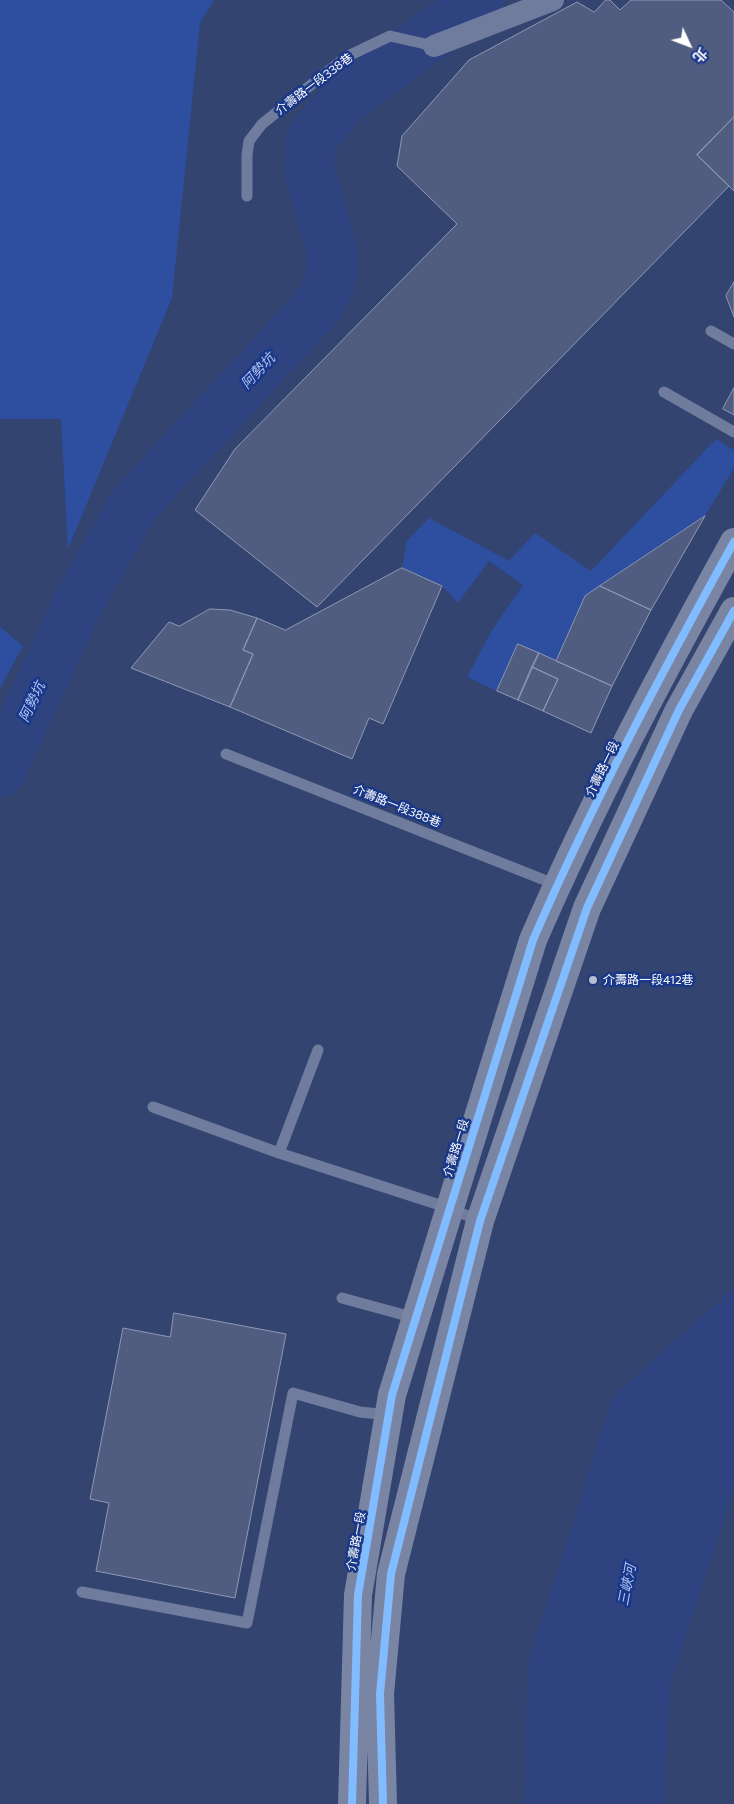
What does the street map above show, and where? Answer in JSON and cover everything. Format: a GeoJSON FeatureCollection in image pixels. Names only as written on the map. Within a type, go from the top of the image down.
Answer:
{"type":"FeatureCollection","features":[{"type":"Feature","properties":{"kind":"main road","name":"介壽路一段"},"geometry":{"type":"LineString","coordinates":[[352,1804],[358,1594],[392,1396],[415,1318],[533,940],[557,885],[625,746],[734,542]]}},
{"type":"Feature","properties":{"kind":"main road"},"geometry":{"type":"LineString","coordinates":[[383,1804],[380,1694],[391,1574],[480,1221],[587,908],[679,710],[734,611]]}},
{"type":"Feature","properties":{"kind":"street","name":"介壽路一段338巷"},"geometry":{"type":"LineString","coordinates":[[434,46],[553,0]]}},
{"type":"Feature","properties":{"kind":"lane","name":"介壽路一段338巷"},"geometry":{"type":"LineString","coordinates":[[247,196],[249,141],[262,124],[346,57],[390,36],[434,46]]}},
{"type":"Feature","properties":{"kind":"lane"},"geometry":{"type":"LineString","coordinates":[[711,331],[734,344]]}},
{"type":"Feature","properties":{"kind":"lane"},"geometry":{"type":"LineString","coordinates":[[664,392],[734,432]]}},
{"type":"Feature","properties":{"kind":"lane","name":"介壽路一段388巷"},"geometry":{"type":"LineString","coordinates":[[226,754],[557,885]]}},
{"type":"Feature","properties":{"kind":"lane"},"geometry":{"type":"LineString","coordinates":[[278,1152],[318,1050]]}},
{"type":"Feature","properties":{"kind":"lane"},"geometry":{"type":"LineString","coordinates":[[153,1107],[278,1152],[449,1208],[480,1221]]}},
{"type":"Feature","properties":{"kind":"lane"},"geometry":{"type":"LineString","coordinates":[[342,1298],[415,1318]]}},
{"type":"Feature","properties":{"kind":"lane"},"geometry":{"type":"LineString","coordinates":[[82,1592],[247,1623],[293,1393],[360,1412],[389,1415]]}},
{"type":"Feature","properties":{"kind":"shaded area"},"geometry":{"type":"Polygon","coordinates":[[[0,0],[214,0],[200,23],[172,298],[68,549],[61,419],[0,419],[0,0]]]}},
{"type":"Feature","properties":{"kind":"shaded area"},"geometry":{"type":"Polygon","coordinates":[[[716,439],[734,450],[734,468],[705,516],[585,596],[556,661],[518,644],[497,691],[467,677],[492,630],[523,585],[489,561],[458,603],[442,586],[402,568],[407,541],[429,518],[509,561],[535,533],[591,571],[716,439]]]}},
{"type":"Feature","properties":{"kind":"shaded area"},"geometry":{"type":"Polygon","coordinates":[[[0,627],[23,646],[0,688],[0,627]]]}},
{"type":"Feature","properties":{"kind":"water","name":"三峽河"},"geometry":{"type":"Polygon","coordinates":[[[734,1287],[734,1487],[670,1686],[663,1804],[524,1804],[528,1664],[613,1397],[734,1287]]]}},
{"type":"Feature","properties":{"kind":"building"},"geometry":{"type":"Polygon","coordinates":[[[606,0],[610,0],[620,10],[631,0],[721,0],[734,12],[734,117],[697,155],[729,186],[317,607],[195,510],[235,449],[457,224],[397,166],[402,136],[469,60],[577,2],[594,12],[606,0]]]}},
{"type":"Feature","properties":{"kind":"building"},"geometry":{"type":"Polygon","coordinates":[[[734,117],[734,191],[697,155],[734,117]]]}},
{"type":"Feature","properties":{"kind":"building"},"geometry":{"type":"Polygon","coordinates":[[[734,282],[734,317],[726,296],[734,282]]]}},
{"type":"Feature","properties":{"kind":"building"},"geometry":{"type":"Polygon","coordinates":[[[734,388],[734,415],[723,409],[734,388]]]}},
{"type":"Feature","properties":{"kind":"building"},"geometry":{"type":"Polygon","coordinates":[[[705,516],[651,610],[600,586],[705,516]]]}},
{"type":"Feature","properties":{"kind":"building"},"geometry":{"type":"Polygon","coordinates":[[[402,568],[442,586],[383,724],[369,718],[352,759],[230,707],[253,654],[243,650],[257,618],[285,630],[402,568]]]}},
{"type":"Feature","properties":{"kind":"building"},"geometry":{"type":"Polygon","coordinates":[[[600,586],[651,610],[612,686],[556,661],[585,596],[600,586]]]}},
{"type":"Feature","properties":{"kind":"building"},"geometry":{"type":"Polygon","coordinates":[[[210,609],[230,610],[257,618],[243,650],[253,654],[230,707],[131,668],[169,622],[179,626],[210,609]]]}},
{"type":"Feature","properties":{"kind":"building"},"geometry":{"type":"Polygon","coordinates":[[[518,644],[539,653],[518,700],[497,691],[518,644]]]}},
{"type":"Feature","properties":{"kind":"building"},"geometry":{"type":"Polygon","coordinates":[[[539,653],[612,686],[591,733],[543,711],[558,679],[532,667],[539,653]]]}},
{"type":"Feature","properties":{"kind":"building"},"geometry":{"type":"Polygon","coordinates":[[[532,667],[558,679],[543,711],[518,700],[532,667]]]}},
{"type":"Feature","properties":{"kind":"building"},"geometry":{"type":"Polygon","coordinates":[[[174,1313],[286,1334],[235,1598],[96,1571],[109,1503],[90,1499],[123,1328],[170,1337],[174,1313]]]}},
{"type":"Feature","properties":{"kind":"waterway","name":"阿勢坑"},"geometry":{"type":"LineString","coordinates":[[0,772],[78,603],[135,503],[316,308],[331,281],[332,251],[309,169],[311,140],[344,99],[480,0]]}},
{"type":"Feature","properties":{"kind":"cycle path"},"geometry":{"type":"LineString","coordinates":[[352,1804],[358,1595],[392,1395],[533,940],[579,839],[629,739],[734,542]]}},
{"type":"Feature","properties":{"kind":"cycle path"},"geometry":{"type":"LineString","coordinates":[[383,1804],[380,1694],[391,1574],[480,1221],[587,908],[679,710],[734,611]]}},
{"type":"Feature","properties":{"kind":"place","name":"介壽路一段412巷"},"geometry":{"type":"Point","coordinates":[593,980]}}]}
